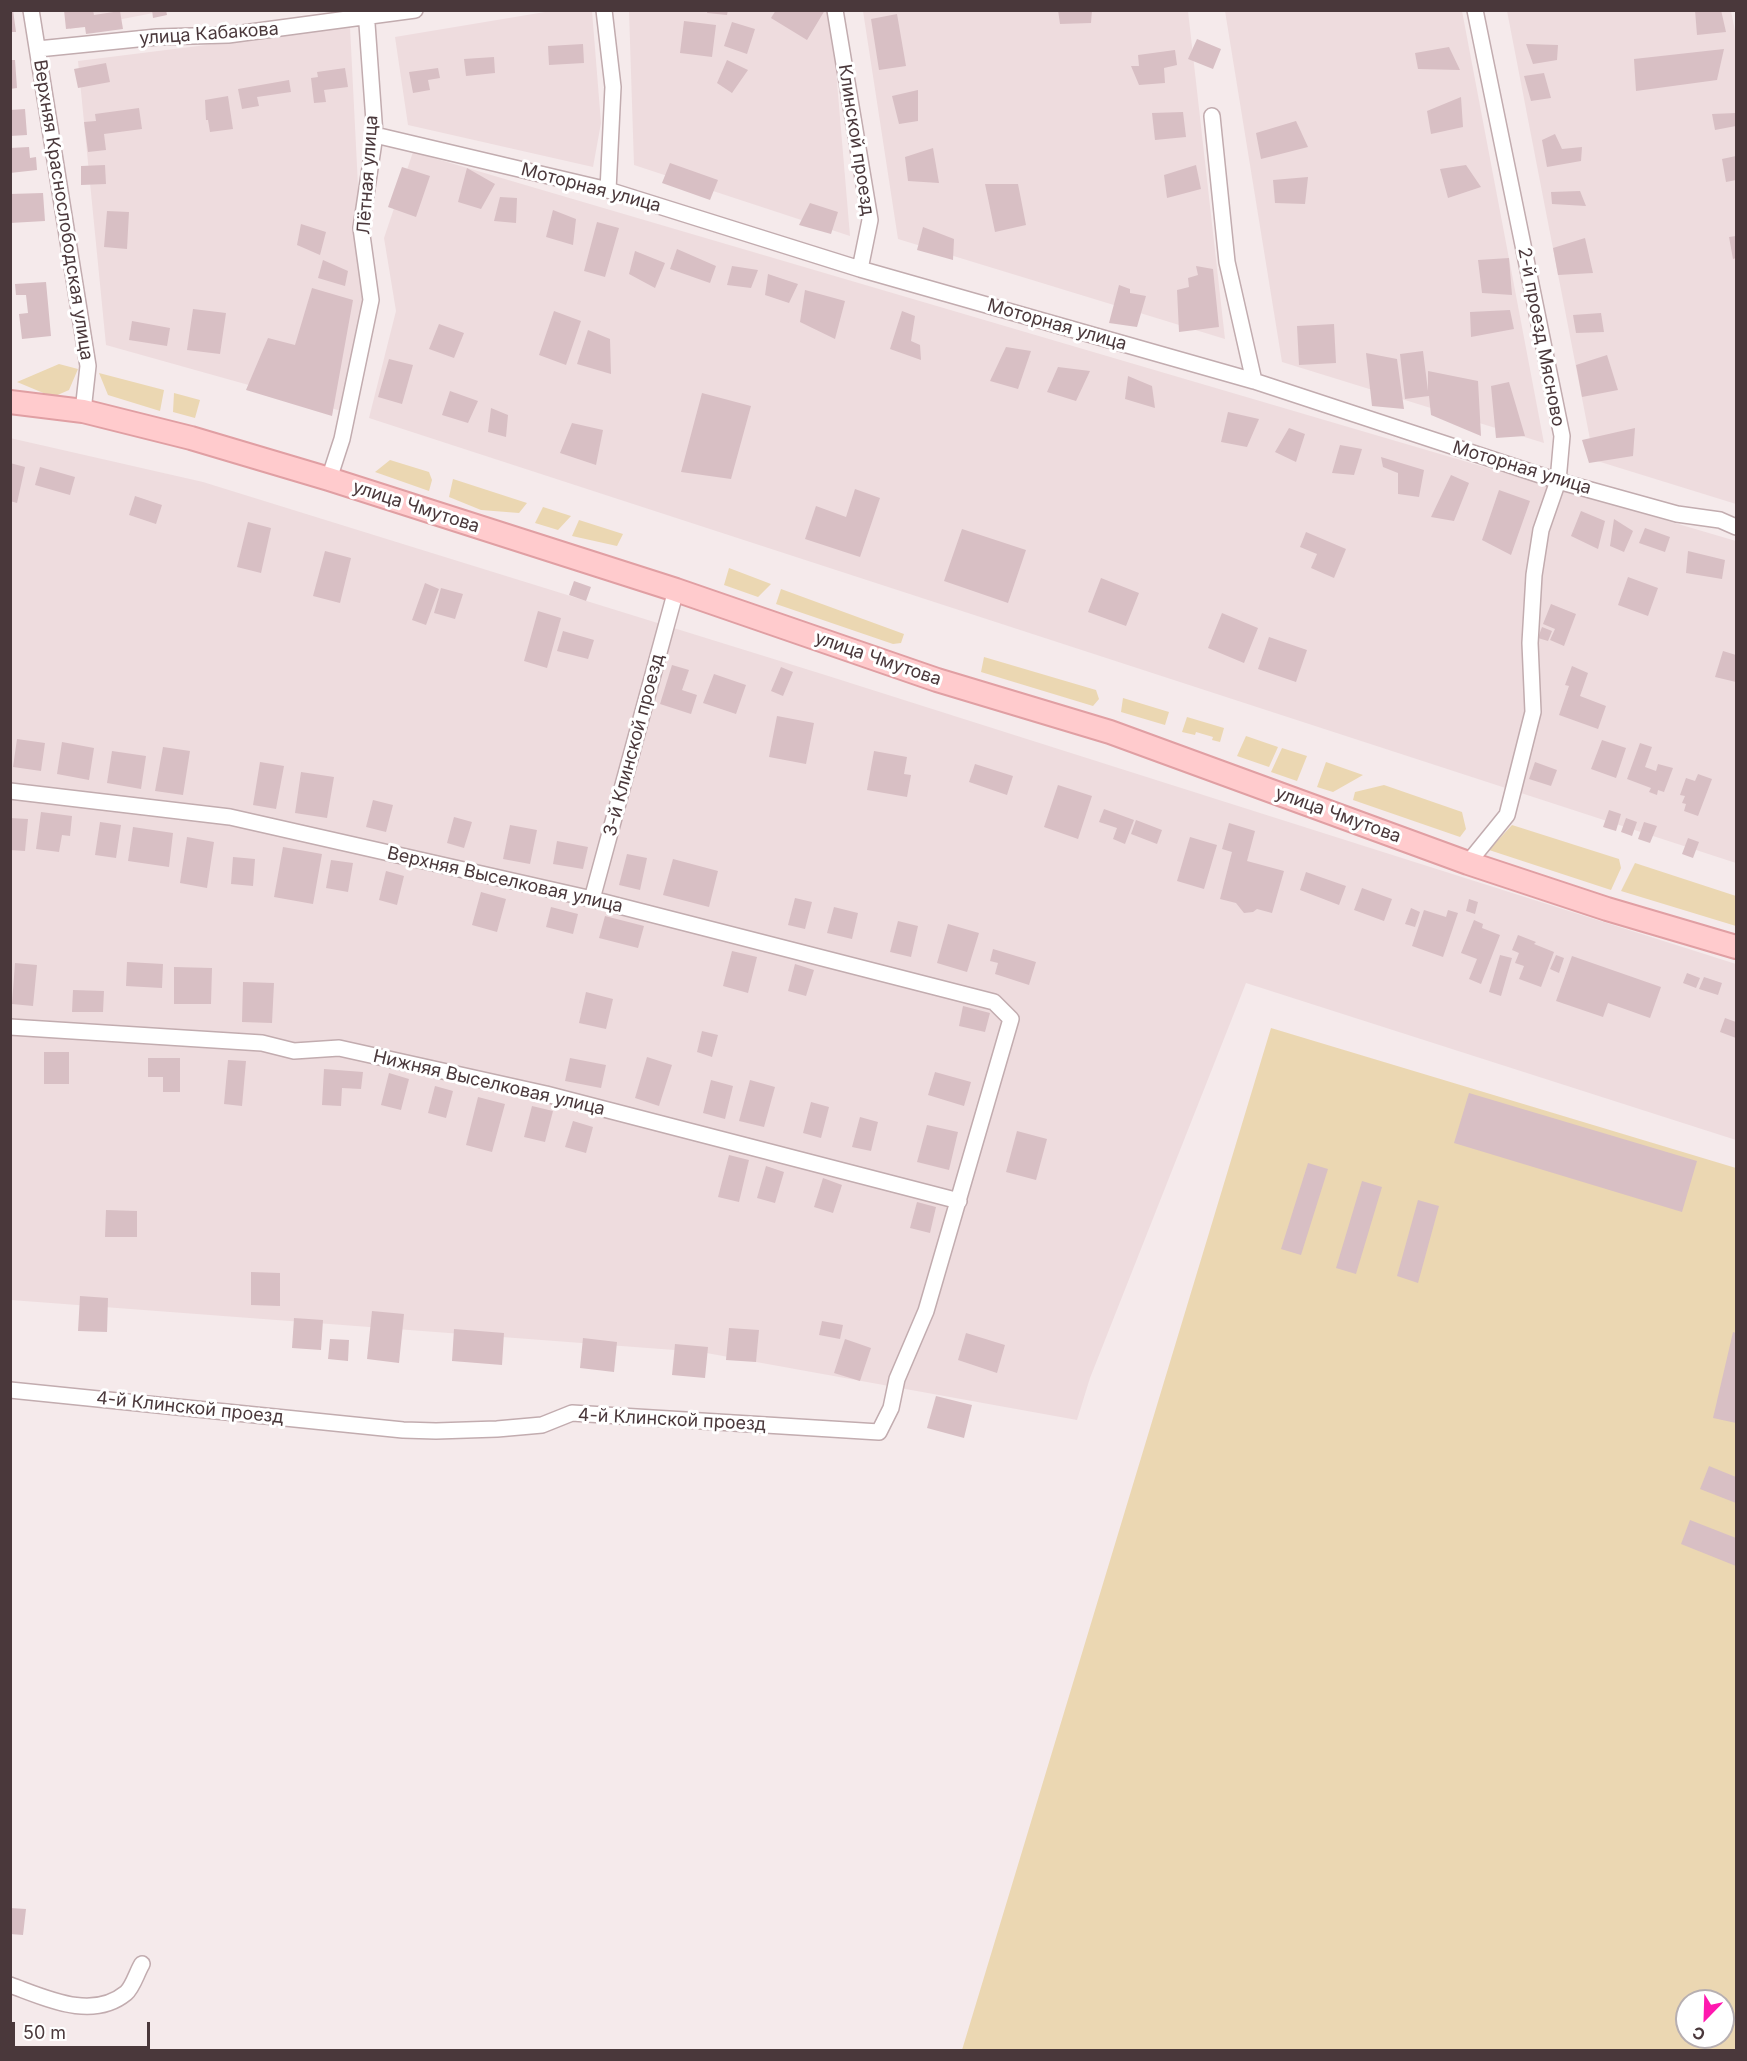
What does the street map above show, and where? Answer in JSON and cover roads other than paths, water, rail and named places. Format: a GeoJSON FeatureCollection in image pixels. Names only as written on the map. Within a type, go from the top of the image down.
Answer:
{"type":"FeatureCollection","features":[{"type":"Feature","properties":{"kind":"main road","name":"улица Чмутова"},"geometry":{"type":"LineString","coordinates":[[10,402],[83,411],[191,438],[329,479],[676,590],[937,680],[1110,732],[1468,862],[1607,909],[1737,947]]}},
{"type":"Feature","properties":{"kind":"street","name":"Верхняя Краснослободская улица"},"geometry":{"type":"LineString","coordinates":[[31,10],[88,366],[83,411]]}},
{"type":"Feature","properties":{"kind":"street","name":"улица Кабакова"},"geometry":{"type":"LineString","coordinates":[[38,49],[157,37],[228,35],[366,14],[415,10]]}},
{"type":"Feature","properties":{"kind":"street"},"geometry":{"type":"LineString","coordinates":[[604,10],[614,87],[608,190]]}},
{"type":"Feature","properties":{"kind":"street","name":"Клинской проезд"},"geometry":{"type":"LineString","coordinates":[[835,10],[870,220],[860,269]]}},
{"type":"Feature","properties":{"kind":"street","name":"2-й проезд Мясново"},"geometry":{"type":"LineString","coordinates":[[1468,862],[1507,815],[1533,712],[1530,643],[1534,575],[1541,530],[1558,481],[1562,436],[1475,10]]}},
{"type":"Feature","properties":{"kind":"street","name":"Лётная улица"},"geometry":{"type":"LineString","coordinates":[[329,479],[342,439],[372,300],[361,228],[375,135],[366,14]]}},
{"type":"Feature","properties":{"kind":"street"},"geometry":{"type":"LineString","coordinates":[[1212,116],[1227,262],[1254,381]]}},
{"type":"Feature","properties":{"kind":"street","name":"Моторная улица"},"geometry":{"type":"LineString","coordinates":[[375,135],[608,190],[860,269],[1254,381],[1558,481],[1677,514],[1720,520],[1737,527]]}},
{"type":"Feature","properties":{"kind":"street","name":"3-й Клинской проезд"},"geometry":{"type":"LineString","coordinates":[[592,900],[676,590]]}},
{"type":"Feature","properties":{"kind":"street","name":"Верхняя Выселковая улица"},"geometry":{"type":"LineString","coordinates":[[10,791],[231,817],[592,900],[994,1002]]}},
{"type":"Feature","properties":{"kind":"street","name":"4-й Клинской проезд"},"geometry":{"type":"LineString","coordinates":[[10,1390],[425,1431],[542,1425],[572,1413],[879,1432],[891,1408],[897,1379],[926,1311],[1011,1019],[994,1002]]}},
{"type":"Feature","properties":{"kind":"street","name":"Нижняя Выселковая улица"},"geometry":{"type":"LineString","coordinates":[[10,1027],[262,1043],[294,1051],[339,1048],[546,1094],[959,1201]]}},
{"type":"Feature","properties":{"kind":"street"},"geometry":{"type":"LineString","coordinates":[[10,1985],[48,1999],[80,2007],[106,2004],[128,1992],[142,1964]]}}]}
